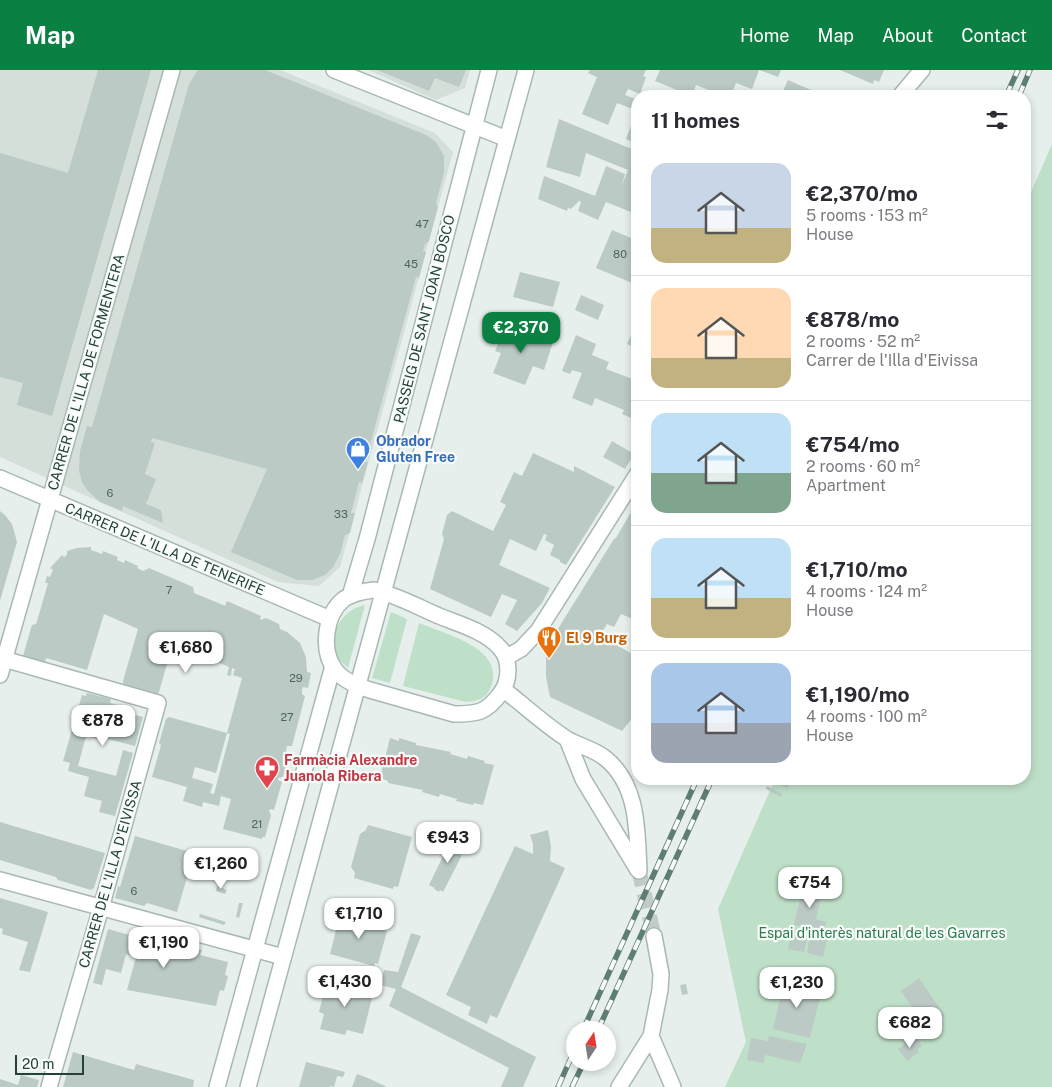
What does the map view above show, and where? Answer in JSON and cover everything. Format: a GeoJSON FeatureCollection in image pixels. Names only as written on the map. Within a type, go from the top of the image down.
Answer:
{"type":"FeatureCollection","features":[{"type":"Feature","properties":{"kind":"street","name":"CARRER DE L'ILLA DE FORMENTERA"},"geometry":{"type":"LineString","coordinates":[[0,675],[2,658],[50,500],[172,70]]}},
{"type":"Feature","properties":{"kind":"street"},"geometry":{"type":"LineString","coordinates":[[334,70],[507,139]]}},
{"type":"Feature","properties":{"kind":"street","name":"PASSEIG DE SANT JOAN BOSCO"},"geometry":{"type":"LineString","coordinates":[[350,596],[367,539],[489,70]]}},
{"type":"Feature","properties":{"kind":"street"},"geometry":{"type":"LineString","coordinates":[[248,1087],[526,70]]}},
{"type":"Feature","properties":{"kind":"street"},"geometry":{"type":"LineString","coordinates":[[905,90],[922,70]]}},
{"type":"Feature","properties":{"kind":"street","name":"CARRER DE L'ILLA DE TENERIFE"},"geometry":{"type":"LineString","coordinates":[[0,478],[330,619]]}},
{"type":"Feature","properties":{"kind":"street"},"geometry":{"type":"LineString","coordinates":[[507,657],[521,648],[538,631],[631,484]]}},
{"type":"Feature","properties":{"kind":"street"},"geometry":{"type":"LineString","coordinates":[[360,592],[382,592],[484,636],[500,648],[507,657],[508,679],[504,690],[490,707],[481,712],[454,714],[378,694],[357,686],[344,678],[333,666],[328,655],[327,632],[330,619],[335,609],[344,599],[360,592]]}},
{"type":"Feature","properties":{"kind":"street","name":"CARRER DE L'ILLA D'EIVISSA"},"geometry":{"type":"LineString","coordinates":[[2,658],[158,703],[49,1087]]}},
{"type":"Feature","properties":{"kind":"street"},"geometry":{"type":"LineString","coordinates":[[217,1087],[333,666]]}},
{"type":"Feature","properties":{"kind":"street"},"geometry":{"type":"LineString","coordinates":[[504,690],[567,739],[604,757],[617,770],[633,802],[639,871],[583,778],[567,739]]}},
{"type":"Feature","properties":{"kind":"street"},"geometry":{"type":"LineString","coordinates":[[0,880],[283,957]]}},
{"type":"Feature","properties":{"kind":"street"},"geometry":{"type":"LineString","coordinates":[[620,1087],[651,1036],[660,990],[661,974],[654,936]]}},
{"type":"Feature","properties":{"kind":"street"},"geometry":{"type":"LineString","coordinates":[[651,1036],[673,1087]]}},
{"type":"Feature","properties":{"kind":"shaded area"},"geometry":{"type":"Polygon","coordinates":[[[0,70],[280,70],[435,133],[453,152],[340,567],[319,586],[278,582],[0,457],[0,70]]]}},
{"type":"Feature","properties":{"kind":"shaded area"},"geometry":{"type":"Polygon","coordinates":[[[368,70],[470,70],[465,88],[436,100],[368,70]]]}},
{"type":"Feature","properties":{"kind":"green space","name":"Espai d'interès natural de les Gavarres"},"geometry":{"type":"Polygon","coordinates":[[[1052,144],[1052,1087],[725,1087],[746,1042],[718,909],[772,785],[1031,785],[1031,192],[1052,144]]]}},
{"type":"Feature","properties":{"kind":"green space"},"geometry":{"type":"Polygon","coordinates":[[[365,605],[348,668],[336,653],[335,636],[340,622],[345,616],[357,607],[365,605]]]}},
{"type":"Feature","properties":{"kind":"green space"},"geometry":{"type":"Polygon","coordinates":[[[391,612],[407,619],[390,683],[372,678],[391,612]]]}},
{"type":"Feature","properties":{"kind":"green space"},"geometry":{"type":"Polygon","coordinates":[[[419,623],[470,644],[490,662],[493,674],[491,687],[484,697],[466,702],[403,686],[419,623]]]}},
{"type":"Feature","properties":{"kind":"building"},"geometry":{"type":"Polygon","coordinates":[[[98,70],[151,70],[52,416],[17,405],[23,383],[0,377],[0,153],[68,173],[98,70]]]}},
{"type":"Feature","properties":{"kind":"building"},"geometry":{"type":"Polygon","coordinates":[[[198,70],[265,70],[426,135],[436,142],[444,156],[444,172],[436,203],[438,207],[429,241],[425,244],[423,252],[426,252],[419,278],[416,277],[365,462],[368,462],[362,483],[359,482],[351,513],[355,513],[350,533],[345,535],[340,554],[333,567],[325,575],[313,580],[297,580],[231,552],[267,469],[152,438],[151,442],[155,443],[145,474],[156,479],[146,504],[161,510],[163,523],[123,506],[122,511],[100,502],[87,490],[82,482],[79,471],[80,451],[87,426],[92,427],[189,84],[198,70]]]}},
{"type":"Feature","properties":{"kind":"building"},"geometry":{"type":"Polygon","coordinates":[[[377,70],[466,70],[459,87],[435,78],[429,91],[377,70]]]}},
{"type":"Feature","properties":{"kind":"building"},"geometry":{"type":"Polygon","coordinates":[[[590,70],[646,70],[643,76],[646,77],[641,90],[628,89],[625,95],[631,97],[631,108],[617,103],[608,125],[582,114],[597,77],[588,73],[590,70]]]}},
{"type":"Feature","properties":{"kind":"building"},"geometry":{"type":"Polygon","coordinates":[[[660,70],[759,70],[752,89],[736,83],[733,90],[709,90],[696,85],[694,90],[677,90],[655,81],[660,70]]]}},
{"type":"Feature","properties":{"kind":"building"},"geometry":{"type":"Polygon","coordinates":[[[759,70],[781,70],[778,77],[759,70]]]}},
{"type":"Feature","properties":{"kind":"building"},"geometry":{"type":"Polygon","coordinates":[[[840,70],[884,70],[879,82],[874,80],[873,84],[840,70]]]}},
{"type":"Feature","properties":{"kind":"building"},"geometry":{"type":"Polygon","coordinates":[[[788,80],[811,90],[784,90],[788,80]]]}},
{"type":"Feature","properties":{"kind":"building"},"geometry":{"type":"Polygon","coordinates":[[[559,119],[631,149],[631,212],[606,202],[598,220],[578,211],[581,202],[579,201],[571,209],[568,208],[567,211],[538,199],[544,176],[595,196],[606,166],[625,174],[622,185],[628,170],[586,153],[580,177],[546,167],[559,119]]]}},
{"type":"Feature","properties":{"kind":"building"},"geometry":{"type":"Polygon","coordinates":[[[631,126],[631,142],[626,139],[631,126]]]}},
{"type":"Feature","properties":{"kind":"building"},"geometry":{"type":"Polygon","coordinates":[[[612,230],[631,238],[631,283],[596,268],[612,230]]]}},
{"type":"Feature","properties":{"kind":"building"},"geometry":{"type":"Polygon","coordinates":[[[520,272],[560,282],[553,307],[513,297],[520,272]]]}},
{"type":"Feature","properties":{"kind":"building"},"geometry":{"type":"Polygon","coordinates":[[[581,295],[604,305],[598,320],[575,310],[581,295]]]}},
{"type":"Feature","properties":{"kind":"building"},"geometry":{"type":"Polygon","coordinates":[[[506,324],[553,342],[544,370],[533,366],[525,385],[493,373],[501,353],[495,351],[506,324]]]}},
{"type":"Feature","properties":{"kind":"building"},"geometry":{"type":"Polygon","coordinates":[[[576,335],[596,344],[592,355],[609,362],[606,369],[631,378],[631,418],[622,414],[624,410],[595,398],[592,406],[572,398],[582,373],[572,370],[570,374],[562,371],[576,335]]]}},
{"type":"Feature","properties":{"kind":"building"},"geometry":{"type":"Polygon","coordinates":[[[631,335],[631,346],[627,344],[631,335]]]}},
{"type":"Feature","properties":{"kind":"building"},"geometry":{"type":"Polygon","coordinates":[[[612,441],[631,452],[631,459],[625,469],[603,457],[612,441]]]}},
{"type":"Feature","properties":{"kind":"building"},"geometry":{"type":"Polygon","coordinates":[[[533,453],[574,472],[574,466],[615,487],[566,565],[550,555],[554,545],[545,540],[547,535],[544,534],[536,551],[510,539],[499,565],[550,588],[542,603],[517,631],[505,624],[517,600],[502,594],[491,617],[430,589],[444,539],[442,534],[447,515],[452,511],[493,531],[506,505],[500,502],[514,472],[522,476],[533,453]]]}},
{"type":"Feature","properties":{"kind":"building"},"geometry":{"type":"Polygon","coordinates":[[[0,511],[12,524],[17,542],[0,601],[0,511]]]}},
{"type":"Feature","properties":{"kind":"building"},"geometry":{"type":"Polygon","coordinates":[[[631,512],[631,618],[621,614],[614,627],[607,624],[599,637],[607,641],[609,636],[622,642],[620,647],[631,653],[631,720],[622,731],[550,697],[546,677],[546,655],[554,636],[631,512]]]}},
{"type":"Feature","properties":{"kind":"building"},"geometry":{"type":"Polygon","coordinates":[[[91,547],[91,550],[102,554],[103,551],[118,557],[117,560],[124,563],[125,560],[138,566],[137,568],[143,571],[149,568],[193,587],[194,593],[225,606],[227,601],[261,616],[260,620],[266,618],[279,624],[280,629],[287,632],[300,643],[306,657],[307,672],[311,673],[308,688],[303,687],[302,690],[302,694],[305,696],[292,746],[287,746],[286,751],[289,754],[283,777],[278,778],[282,782],[274,810],[270,809],[269,811],[271,815],[265,837],[262,837],[262,839],[223,829],[231,799],[221,796],[219,806],[203,802],[202,807],[183,801],[187,787],[152,777],[161,745],[159,743],[166,719],[169,717],[227,733],[242,678],[233,675],[235,669],[232,668],[231,676],[227,675],[229,667],[173,643],[159,692],[156,695],[124,686],[123,681],[138,629],[104,614],[87,670],[46,658],[45,662],[23,656],[32,625],[36,624],[37,621],[48,583],[45,583],[47,576],[50,577],[53,570],[50,568],[62,555],[64,557],[67,555],[67,551],[91,547]],[[227,733],[216,773],[195,767],[192,778],[213,784],[210,793],[214,794],[230,734],[227,733]]]}},
{"type":"Feature","properties":{"kind":"building"},"geometry":{"type":"Polygon","coordinates":[[[87,693],[111,699],[110,703],[128,708],[127,713],[143,717],[135,746],[104,738],[103,740],[86,736],[78,766],[116,776],[123,750],[133,753],[115,816],[99,812],[102,801],[84,796],[89,777],[68,771],[70,763],[63,761],[82,695],[86,696],[87,693]]]}},
{"type":"Feature","properties":{"kind":"building"},"geometry":{"type":"Polygon","coordinates":[[[390,738],[399,741],[399,738],[416,743],[416,745],[451,752],[450,754],[467,759],[468,756],[494,765],[483,805],[456,801],[457,799],[440,794],[439,797],[422,792],[423,790],[388,783],[388,781],[380,778],[390,738]]]}},
{"type":"Feature","properties":{"kind":"building"},"geometry":{"type":"Polygon","coordinates":[[[767,786],[782,794],[781,797],[766,789],[767,786]]]}},
{"type":"Feature","properties":{"kind":"building"},"geometry":{"type":"Polygon","coordinates":[[[0,822],[105,853],[94,888],[91,890],[0,860],[0,822]]]}},
{"type":"Feature","properties":{"kind":"building"},"geometry":{"type":"Polygon","coordinates":[[[368,825],[412,837],[398,887],[394,886],[393,889],[354,878],[355,873],[351,867],[360,834],[366,830],[368,825]]]}},
{"type":"Feature","properties":{"kind":"building"},"geometry":{"type":"Polygon","coordinates":[[[548,830],[551,846],[550,861],[565,868],[497,1018],[490,1015],[487,1024],[468,1015],[471,1007],[446,995],[515,846],[533,854],[533,844],[530,835],[548,830]]]}},
{"type":"Feature","properties":{"kind":"building"},"geometry":{"type":"Polygon","coordinates":[[[135,836],[194,853],[177,912],[147,903],[144,906],[115,898],[135,836]]]}},
{"type":"Feature","properties":{"kind":"building"},"geometry":{"type":"Polygon","coordinates":[[[449,837],[464,840],[461,857],[443,892],[440,890],[439,892],[429,885],[445,852],[449,837]]]}},
{"type":"Feature","properties":{"kind":"building"},"geometry":{"type":"Polygon","coordinates":[[[803,884],[823,889],[816,919],[826,922],[824,931],[794,925],[803,884]]]}},
{"type":"Feature","properties":{"kind":"building"},"geometry":{"type":"Polygon","coordinates":[[[217,886],[227,890],[225,894],[216,891],[217,886]]]}},
{"type":"Feature","properties":{"kind":"building"},"geometry":{"type":"Polygon","coordinates":[[[0,898],[48,912],[30,972],[19,970],[28,942],[2,934],[3,929],[0,928],[0,898]]]}},
{"type":"Feature","properties":{"kind":"building"},"geometry":{"type":"Polygon","coordinates":[[[239,903],[243,903],[239,918],[236,917],[239,903]]]}},
{"type":"Feature","properties":{"kind":"building"},"geometry":{"type":"Polygon","coordinates":[[[200,914],[226,922],[224,925],[199,917],[200,914]]]}},
{"type":"Feature","properties":{"kind":"building"},"geometry":{"type":"Polygon","coordinates":[[[340,914],[385,926],[384,930],[387,931],[378,964],[375,963],[374,966],[330,954],[340,914]]]}},
{"type":"Feature","properties":{"kind":"building"},"geometry":{"type":"Polygon","coordinates":[[[108,929],[183,950],[185,946],[202,950],[200,955],[228,962],[225,975],[228,976],[224,991],[220,990],[216,1006],[127,990],[136,957],[126,954],[121,973],[106,969],[102,985],[93,983],[108,929]]]}},
{"type":"Feature","properties":{"kind":"building"},"geometry":{"type":"Polygon","coordinates":[[[792,931],[808,935],[804,952],[788,949],[792,931]]]}},
{"type":"Feature","properties":{"kind":"building"},"geometry":{"type":"Polygon","coordinates":[[[411,933],[421,936],[401,987],[536,1057],[523,1087],[501,1087],[509,1068],[389,1006],[396,989],[380,985],[384,970],[398,972],[411,933]]]}},
{"type":"Feature","properties":{"kind":"building"},"geometry":{"type":"Polygon","coordinates":[[[810,935],[827,939],[823,957],[807,953],[810,935]]]}},
{"type":"Feature","properties":{"kind":"building"},"geometry":{"type":"Polygon","coordinates":[[[788,977],[810,982],[808,991],[821,994],[810,1038],[773,1029],[783,986],[786,986],[788,977]]]}},
{"type":"Feature","properties":{"kind":"building"},"geometry":{"type":"Polygon","coordinates":[[[919,978],[945,1016],[914,1037],[904,1023],[917,1014],[901,991],[919,978]]]}},
{"type":"Feature","properties":{"kind":"building"},"geometry":{"type":"Polygon","coordinates":[[[327,979],[374,990],[363,1034],[347,1030],[345,1035],[320,1029],[324,1014],[319,1012],[327,979]]]}},
{"type":"Feature","properties":{"kind":"building"},"geometry":{"type":"Polygon","coordinates":[[[686,984],[688,994],[682,995],[680,985],[686,984]]]}},
{"type":"Feature","properties":{"kind":"building"},"geometry":{"type":"Polygon","coordinates":[[[769,1036],[807,1044],[800,1063],[765,1055],[764,1063],[747,1060],[751,1038],[768,1041],[769,1036]]]}},
{"type":"Feature","properties":{"kind":"building"},"geometry":{"type":"Polygon","coordinates":[[[917,1038],[922,1046],[917,1050],[919,1052],[907,1061],[898,1049],[910,1040],[917,1038]]]}},
{"type":"Feature","properties":{"kind":"building"},"geometry":{"type":"Polygon","coordinates":[[[73,1052],[134,1070],[136,1064],[194,1080],[193,1087],[63,1087],[73,1052]]]}},
{"type":"Feature","properties":{"kind":"building"},"geometry":{"type":"Polygon","coordinates":[[[306,1062],[345,1072],[343,1077],[337,1076],[334,1087],[299,1087],[306,1062]]]}},
{"type":"Feature","properties":{"kind":"building"},"geometry":{"type":"Polygon","coordinates":[[[357,1074],[368,1078],[387,1087],[352,1087],[357,1074]]]}},
{"type":"Feature","properties":{"kind":"building"},"geometry":{"type":"Polygon","coordinates":[[[21,1075],[39,1080],[37,1087],[0,1087],[0,1079],[18,1085],[21,1075]]]}},
{"type":"Feature","properties":{"kind":"tunnel"},"geometry":{"type":"LineString","coordinates":[[639,871],[654,936]]}},
{"type":"Feature","properties":{"kind":"railway"},"geometry":{"type":"LineString","coordinates":[[1009,90],[1018,70]]}},
{"type":"Feature","properties":{"kind":"railway"},"geometry":{"type":"LineString","coordinates":[[1022,90],[1030,70]]}},
{"type":"Feature","properties":{"kind":"railway"},"geometry":{"type":"LineString","coordinates":[[587,1021],[694,785]]}},
{"type":"Feature","properties":{"kind":"railway"},"geometry":{"type":"LineString","coordinates":[[602,1021],[709,785]]}},
{"type":"Feature","properties":{"kind":"railway"},"geometry":{"type":"LineString","coordinates":[[558,1087],[566,1069]]}},
{"type":"Feature","properties":{"kind":"railway"},"geometry":{"type":"LineString","coordinates":[[572,1087],[580,1071]]}},
{"type":"Feature","properties":{"kind":"place","name":"Obrador Gluten Free"},"geometry":{"type":"Point","coordinates":[358,470]}},
{"type":"Feature","properties":{"kind":"place","name":"El 9 Burg"},"geometry":{"type":"Point","coordinates":[549,659]}},
{"type":"Feature","properties":{"kind":"place","name":"Farmàcia Alexandre Juanola Ribera"},"geometry":{"type":"Point","coordinates":[267,789]}}]}
